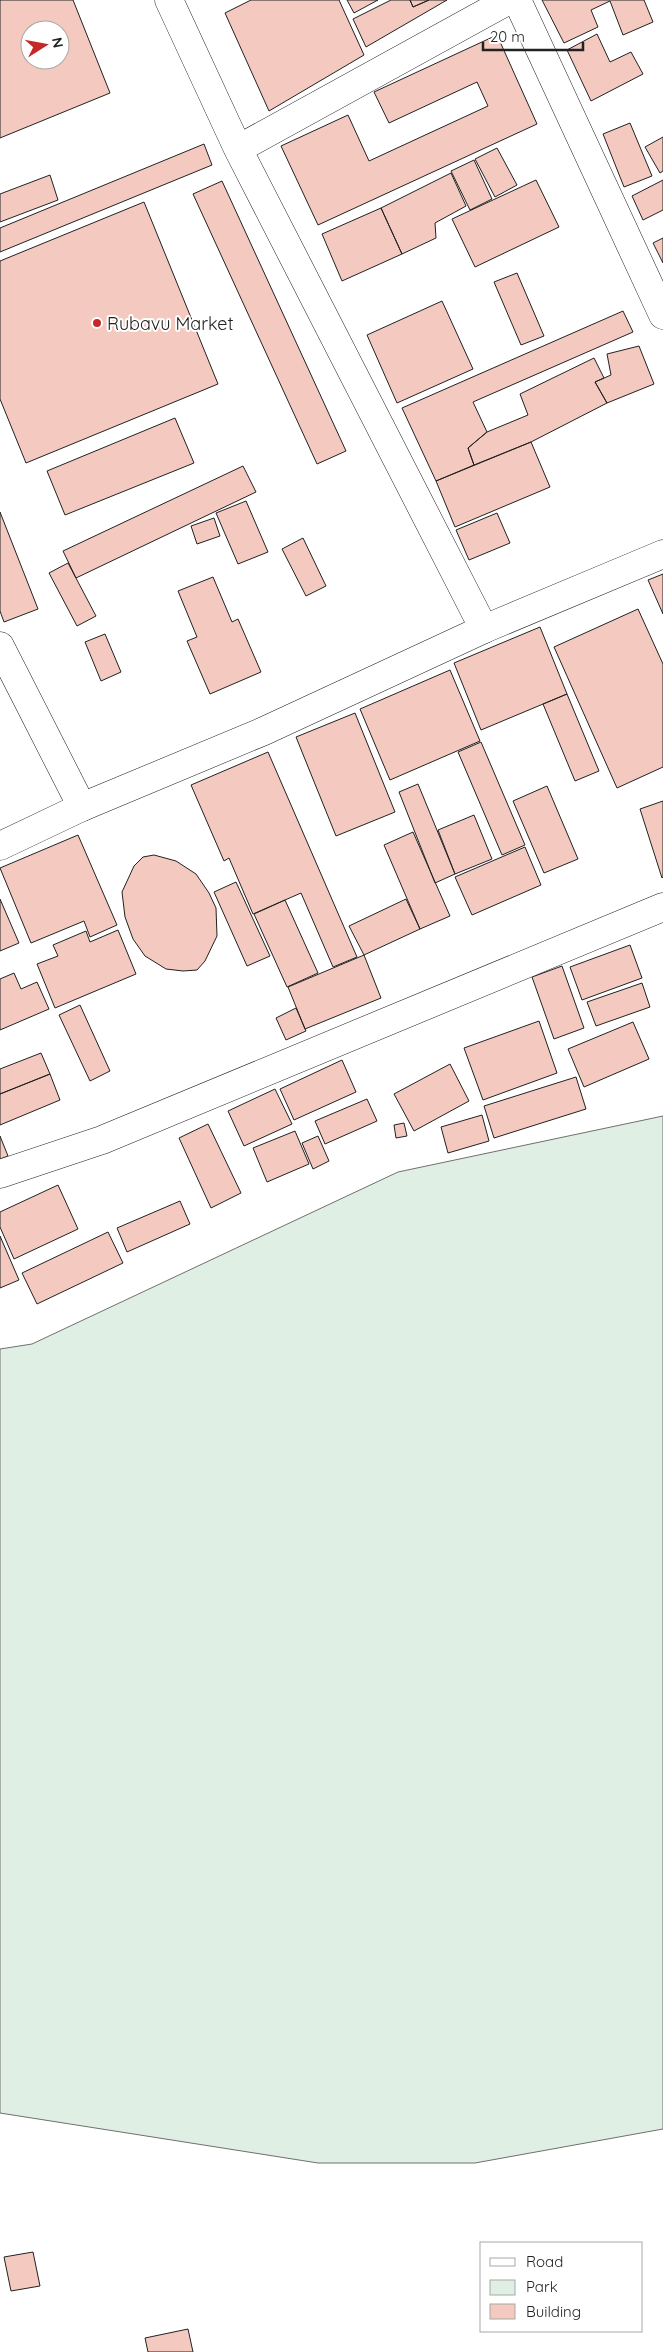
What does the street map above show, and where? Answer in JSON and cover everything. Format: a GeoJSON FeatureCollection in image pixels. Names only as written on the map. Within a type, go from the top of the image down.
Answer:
{"type":"FeatureCollection","features":[{"type":"Feature","properties":{"kind":"street"},"geometry":{"type":"LineString","coordinates":[[168,0],[238,149],[484,628]]}},
{"type":"Feature","properties":{"kind":"street"},"geometry":{"type":"LineString","coordinates":[[238,149],[509,0]]}},
{"type":"Feature","properties":{"kind":"street"},"geometry":{"type":"LineString","coordinates":[[517,0],[663,315]]}},
{"type":"Feature","properties":{"kind":"street"},"geometry":{"type":"LineString","coordinates":[[0,846],[82,807],[264,730],[484,628],[663,554]]}},
{"type":"Feature","properties":{"kind":"street"},"geometry":{"type":"LineString","coordinates":[[0,646],[82,807]]}},
{"type":"Feature","properties":{"kind":"street"},"geometry":{"type":"LineString","coordinates":[[0,1174],[102,1140],[663,907]]}},
{"type":"Feature","properties":{"kind":"green space"},"geometry":{"type":"Polygon","coordinates":[[[663,1116],[663,2129],[475,2163],[318,2163],[0,2113],[0,1349],[32,1344],[398,1172],[663,1116]]]}},
{"type":"Feature","properties":{"kind":"building"},"geometry":{"type":"Polygon","coordinates":[[[0,0],[73,0],[110,93],[0,138],[0,0]]]}},
{"type":"Feature","properties":{"kind":"building"},"geometry":{"type":"Polygon","coordinates":[[[251,0],[339,0],[364,55],[269,111],[225,13],[251,0]]]}},
{"type":"Feature","properties":{"kind":"building"},"geometry":{"type":"Polygon","coordinates":[[[347,0],[378,0],[354,13],[347,0]]]}},
{"type":"Feature","properties":{"kind":"building"},"geometry":{"type":"Polygon","coordinates":[[[391,0],[410,0],[413,7],[429,0],[447,0],[366,47],[353,19],[391,0]]]}},
{"type":"Feature","properties":{"kind":"building"},"geometry":{"type":"Polygon","coordinates":[[[410,0],[429,0],[413,7],[410,0]]]}},
{"type":"Feature","properties":{"kind":"building"},"geometry":{"type":"Polygon","coordinates":[[[542,0],[644,0],[653,22],[623,35],[610,1],[591,10],[598,27],[564,43],[542,0]]]}},
{"type":"Feature","properties":{"kind":"building"},"geometry":{"type":"Polygon","coordinates":[[[597,34],[610,62],[631,52],[643,74],[591,101],[567,50],[597,34]]]}},
{"type":"Feature","properties":{"kind":"building"},"geometry":{"type":"Polygon","coordinates":[[[497,35],[537,124],[318,225],[281,146],[348,115],[369,161],[488,106],[477,82],[389,123],[374,92],[497,35]]]}},
{"type":"Feature","properties":{"kind":"building"},"geometry":{"type":"Polygon","coordinates":[[[630,123],[652,176],[624,187],[603,134],[630,123]]]}},
{"type":"Feature","properties":{"kind":"building"},"geometry":{"type":"Polygon","coordinates":[[[663,137],[663,171],[660,173],[645,147],[663,137]]]}},
{"type":"Feature","properties":{"kind":"building"},"geometry":{"type":"Polygon","coordinates":[[[204,144],[212,165],[0,252],[0,228],[204,144]]]}},
{"type":"Feature","properties":{"kind":"building"},"geometry":{"type":"Polygon","coordinates":[[[497,148],[517,185],[495,197],[475,159],[497,148]]]}},
{"type":"Feature","properties":{"kind":"building"},"geometry":{"type":"Polygon","coordinates":[[[474,160],[492,199],[470,210],[451,171],[474,160]]]}},
{"type":"Feature","properties":{"kind":"building"},"geometry":{"type":"Polygon","coordinates":[[[451,173],[466,206],[435,223],[436,238],[402,254],[381,208],[451,173]]]}},
{"type":"Feature","properties":{"kind":"building"},"geometry":{"type":"Polygon","coordinates":[[[50,175],[58,200],[0,222],[0,194],[50,175]]]}},
{"type":"Feature","properties":{"kind":"building"},"geometry":{"type":"Polygon","coordinates":[[[536,180],[559,227],[475,267],[452,219],[536,180]]]}},
{"type":"Feature","properties":{"kind":"building"},"geometry":{"type":"Polygon","coordinates":[[[663,180],[663,210],[643,220],[632,196],[663,180]]]}},
{"type":"Feature","properties":{"kind":"building"},"geometry":{"type":"Polygon","coordinates":[[[222,181],[346,451],[317,464],[193,194],[222,181]]]}},
{"type":"Feature","properties":{"kind":"building","name":"Rubavu Market"},"geometry":{"type":"Polygon","coordinates":[[[144,202],[218,384],[26,463],[0,399],[0,261],[144,202]]]}},
{"type":"Feature","properties":{"kind":"building"},"geometry":{"type":"Polygon","coordinates":[[[381,208],[402,254],[342,281],[322,234],[381,208]]]}},
{"type":"Feature","properties":{"kind":"building"},"geometry":{"type":"Polygon","coordinates":[[[663,238],[663,263],[653,243],[663,238]]]}},
{"type":"Feature","properties":{"kind":"building"},"geometry":{"type":"Polygon","coordinates":[[[517,273],[544,336],[521,345],[494,282],[517,273]]]}},
{"type":"Feature","properties":{"kind":"building"},"geometry":{"type":"Polygon","coordinates":[[[442,301],[473,369],[397,403],[367,335],[442,301]]]}},
{"type":"Feature","properties":{"kind":"building"},"geometry":{"type":"Polygon","coordinates":[[[623,311],[633,332],[473,402],[487,432],[468,448],[474,465],[436,481],[402,408],[623,311]]]}},
{"type":"Feature","properties":{"kind":"building"},"geometry":{"type":"Polygon","coordinates":[[[639,346],[654,384],[607,403],[595,382],[611,375],[607,354],[639,346]]]}},
{"type":"Feature","properties":{"kind":"building"},"geometry":{"type":"Polygon","coordinates":[[[594,358],[604,378],[595,382],[607,403],[531,442],[474,465],[468,448],[487,432],[528,415],[520,394],[594,358]]]}},
{"type":"Feature","properties":{"kind":"building"},"geometry":{"type":"Polygon","coordinates":[[[175,418],[194,463],[65,515],[47,471],[175,418]]]}},
{"type":"Feature","properties":{"kind":"building"},"geometry":{"type":"Polygon","coordinates":[[[531,442],[550,487],[455,527],[436,481],[531,442]]]}},
{"type":"Feature","properties":{"kind":"building"},"geometry":{"type":"Polygon","coordinates":[[[243,466],[256,492],[76,578],[63,551],[243,466]]]}},
{"type":"Feature","properties":{"kind":"building"},"geometry":{"type":"Polygon","coordinates":[[[246,501],[268,552],[238,564],[216,513],[246,501]]]}},
{"type":"Feature","properties":{"kind":"building"},"geometry":{"type":"Polygon","coordinates":[[[0,512],[38,609],[4,622],[0,611],[0,512]]]}},
{"type":"Feature","properties":{"kind":"building"},"geometry":{"type":"Polygon","coordinates":[[[497,513],[510,543],[469,560],[456,530],[497,513]]]}},
{"type":"Feature","properties":{"kind":"building"},"geometry":{"type":"Polygon","coordinates":[[[214,518],[220,536],[197,544],[191,526],[214,518]]]}},
{"type":"Feature","properties":{"kind":"building"},"geometry":{"type":"Polygon","coordinates":[[[303,538],[326,586],[306,596],[282,549],[303,538]]]}},
{"type":"Feature","properties":{"kind":"building"},"geometry":{"type":"Polygon","coordinates":[[[68,563],[96,616],[77,626],[49,573],[68,563]]]}},
{"type":"Feature","properties":{"kind":"building"},"geometry":{"type":"Polygon","coordinates":[[[663,574],[663,614],[648,580],[663,574]]]}},
{"type":"Feature","properties":{"kind":"building"},"geometry":{"type":"Polygon","coordinates":[[[213,577],[232,622],[238,619],[261,672],[210,694],[187,641],[197,637],[178,591],[213,577]]]}},
{"type":"Feature","properties":{"kind":"building"},"geometry":{"type":"Polygon","coordinates":[[[638,609],[663,664],[663,767],[617,788],[554,647],[638,609]]]}},
{"type":"Feature","properties":{"kind":"building"},"geometry":{"type":"Polygon","coordinates":[[[540,627],[567,694],[481,730],[454,663],[540,627]]]}},
{"type":"Feature","properties":{"kind":"building"},"geometry":{"type":"Polygon","coordinates":[[[105,634],[121,672],[101,681],[85,642],[105,634]]]}},
{"type":"Feature","properties":{"kind":"building"},"geometry":{"type":"Polygon","coordinates":[[[450,670],[480,741],[390,780],[360,709],[450,670]]]}},
{"type":"Feature","properties":{"kind":"building"},"geometry":{"type":"Polygon","coordinates":[[[567,694],[599,771],[575,781],[543,704],[567,694]]]}},
{"type":"Feature","properties":{"kind":"building"},"geometry":{"type":"Polygon","coordinates":[[[355,713],[395,812],[336,836],[296,737],[355,713]]]}},
{"type":"Feature","properties":{"kind":"building"},"geometry":{"type":"Polygon","coordinates":[[[481,742],[525,845],[502,855],[458,752],[481,742]]]}},
{"type":"Feature","properties":{"kind":"building"},"geometry":{"type":"Polygon","coordinates":[[[268,752],[357,957],[333,967],[301,893],[253,914],[229,858],[224,861],[191,785],[268,752]]]}},
{"type":"Feature","properties":{"kind":"building"},"geometry":{"type":"Polygon","coordinates":[[[418,784],[455,874],[435,883],[399,792],[418,784]]]}},
{"type":"Feature","properties":{"kind":"building"},"geometry":{"type":"Polygon","coordinates":[[[547,786],[578,859],[544,873],[513,801],[547,786]]]}},
{"type":"Feature","properties":{"kind":"building"},"geometry":{"type":"Polygon","coordinates":[[[663,801],[663,877],[662,878],[640,809],[663,801]]]}},
{"type":"Feature","properties":{"kind":"building"},"geometry":{"type":"Polygon","coordinates":[[[474,815],[492,859],[455,874],[438,830],[474,815]]]}},
{"type":"Feature","properties":{"kind":"building"},"geometry":{"type":"Polygon","coordinates":[[[413,832],[450,916],[420,929],[384,845],[413,832]]]}},
{"type":"Feature","properties":{"kind":"building"},"geometry":{"type":"Polygon","coordinates":[[[78,835],[117,925],[90,937],[84,921],[31,943],[0,868],[78,835]]]}},
{"type":"Feature","properties":{"kind":"building"},"geometry":{"type":"Polygon","coordinates":[[[525,847],[541,885],[472,915],[455,877],[525,847]]]}},
{"type":"Feature","properties":{"kind":"building"},"geometry":{"type":"Polygon","coordinates":[[[154,855],[176,861],[196,874],[209,893],[216,908],[217,936],[205,961],[197,970],[166,969],[145,956],[133,939],[125,917],[122,892],[134,866],[143,857],[154,855]]]}},
{"type":"Feature","properties":{"kind":"building"},"geometry":{"type":"Polygon","coordinates":[[[236,882],[270,956],[247,966],[214,892],[236,882]]]}},
{"type":"Feature","properties":{"kind":"building"},"geometry":{"type":"Polygon","coordinates":[[[0,899],[19,943],[0,951],[0,899]]]}},
{"type":"Feature","properties":{"kind":"building"},"geometry":{"type":"Polygon","coordinates":[[[406,899],[420,929],[364,955],[349,926],[406,899]]]}},
{"type":"Feature","properties":{"kind":"building"},"geometry":{"type":"Polygon","coordinates":[[[285,900],[318,973],[287,987],[254,914],[285,900]]]}},
{"type":"Feature","properties":{"kind":"building"},"geometry":{"type":"Polygon","coordinates":[[[118,930],[136,974],[55,1008],[37,964],[58,956],[53,945],[86,931],[90,942],[118,930]]]}},
{"type":"Feature","properties":{"kind":"building"},"geometry":{"type":"Polygon","coordinates":[[[630,945],[642,978],[582,1000],[570,967],[630,945]]]}},
{"type":"Feature","properties":{"kind":"building"},"geometry":{"type":"Polygon","coordinates":[[[364,955],[381,998],[305,1029],[288,987],[364,955]]]}},
{"type":"Feature","properties":{"kind":"building"},"geometry":{"type":"Polygon","coordinates":[[[562,966],[584,1028],[554,1039],[532,977],[562,966]]]}},
{"type":"Feature","properties":{"kind":"building"},"geometry":{"type":"Polygon","coordinates":[[[14,973],[21,989],[37,982],[49,1009],[0,1030],[0,979],[14,973]]]}},
{"type":"Feature","properties":{"kind":"building"},"geometry":{"type":"Polygon","coordinates":[[[642,983],[650,1007],[596,1026],[587,1002],[642,983]]]}},
{"type":"Feature","properties":{"kind":"building"},"geometry":{"type":"Polygon","coordinates":[[[80,1005],[110,1071],[90,1081],[59,1015],[80,1005]]]}},
{"type":"Feature","properties":{"kind":"building"},"geometry":{"type":"Polygon","coordinates":[[[296,1008],[306,1031],[286,1040],[276,1018],[296,1008]]]}},
{"type":"Feature","properties":{"kind":"building"},"geometry":{"type":"Polygon","coordinates":[[[539,1021],[557,1073],[483,1100],[464,1048],[539,1021]]]}},
{"type":"Feature","properties":{"kind":"building"},"geometry":{"type":"Polygon","coordinates":[[[633,1022],[649,1059],[584,1087],[568,1049],[633,1022]]]}},
{"type":"Feature","properties":{"kind":"building"},"geometry":{"type":"Polygon","coordinates":[[[41,1053],[50,1074],[0,1094],[0,1069],[41,1053]]]}},
{"type":"Feature","properties":{"kind":"building"},"geometry":{"type":"Polygon","coordinates":[[[342,1060],[356,1092],[294,1120],[280,1089],[342,1060]]]}},
{"type":"Feature","properties":{"kind":"building"},"geometry":{"type":"Polygon","coordinates":[[[450,1064],[469,1101],[414,1131],[394,1094],[450,1064]]]}},
{"type":"Feature","properties":{"kind":"building"},"geometry":{"type":"Polygon","coordinates":[[[50,1074],[60,1100],[0,1125],[0,1094],[50,1074]]]}},
{"type":"Feature","properties":{"kind":"building"},"geometry":{"type":"Polygon","coordinates":[[[576,1077],[586,1109],[494,1138],[484,1106],[576,1077]]]}},
{"type":"Feature","properties":{"kind":"building"},"geometry":{"type":"Polygon","coordinates":[[[275,1089],[292,1124],[244,1146],[228,1111],[275,1089]]]}},
{"type":"Feature","properties":{"kind":"building"},"geometry":{"type":"Polygon","coordinates":[[[367,1099],[377,1121],[325,1144],[315,1121],[367,1099]]]}},
{"type":"Feature","properties":{"kind":"building"},"geometry":{"type":"Polygon","coordinates":[[[482,1115],[489,1141],[448,1153],[441,1127],[482,1115]]]}},
{"type":"Feature","properties":{"kind":"building"},"geometry":{"type":"Polygon","coordinates":[[[404,1123],[407,1136],[396,1138],[394,1125],[404,1123]]]}},
{"type":"Feature","properties":{"kind":"building"},"geometry":{"type":"Polygon","coordinates":[[[208,1124],[241,1193],[211,1208],[179,1138],[208,1124]]]}},
{"type":"Feature","properties":{"kind":"building"},"geometry":{"type":"Polygon","coordinates":[[[295,1131],[309,1164],[267,1182],[253,1148],[295,1131]]]}},
{"type":"Feature","properties":{"kind":"building"},"geometry":{"type":"Polygon","coordinates":[[[0,1136],[8,1156],[0,1159],[0,1136]]]}},
{"type":"Feature","properties":{"kind":"building"},"geometry":{"type":"Polygon","coordinates":[[[318,1136],[329,1161],[313,1169],[302,1143],[318,1136]]]}},
{"type":"Feature","properties":{"kind":"building"},"geometry":{"type":"Polygon","coordinates":[[[58,1185],[78,1229],[14,1259],[0,1227],[0,1212],[58,1185]]]}},
{"type":"Feature","properties":{"kind":"building"},"geometry":{"type":"Polygon","coordinates":[[[180,1201],[190,1224],[127,1252],[117,1228],[180,1201]]]}},
{"type":"Feature","properties":{"kind":"building"},"geometry":{"type":"Polygon","coordinates":[[[108,1232],[123,1263],[37,1304],[22,1273],[108,1232]]]}},
{"type":"Feature","properties":{"kind":"building"},"geometry":{"type":"Polygon","coordinates":[[[0,1236],[19,1280],[0,1288],[0,1236]]]}},
{"type":"Feature","properties":{"kind":"building"},"geometry":{"type":"Polygon","coordinates":[[[33,2252],[40,2286],[11,2291],[4,2257],[33,2252]]]}},
{"type":"Feature","properties":{"kind":"building"},"geometry":{"type":"Polygon","coordinates":[[[188,2329],[193,2352],[148,2352],[145,2338],[188,2329]]]}},
{"type":"Feature","properties":{"kind":"place","name":"Rubavu Market"},"geometry":{"type":"Point","coordinates":[97,323]}}]}
